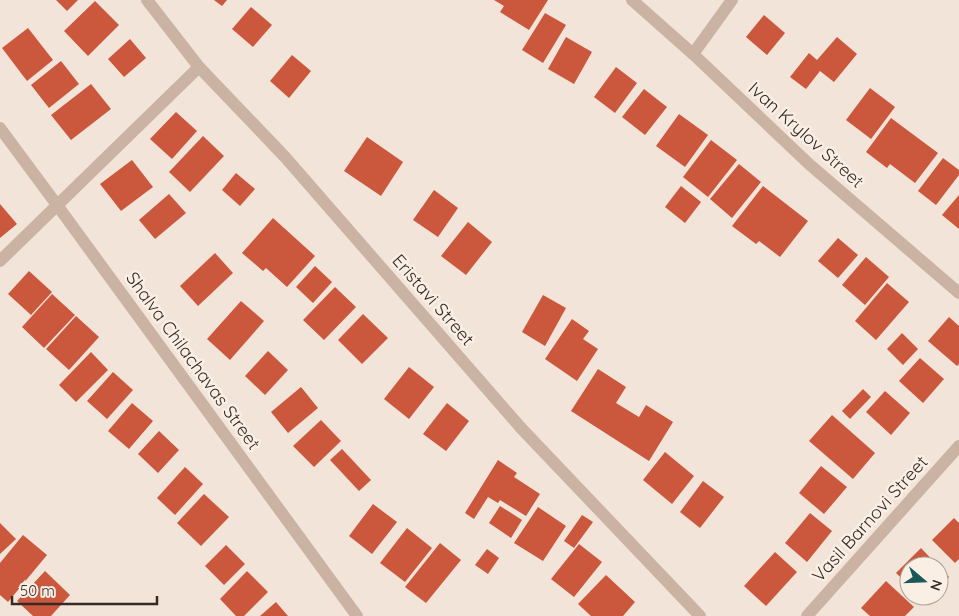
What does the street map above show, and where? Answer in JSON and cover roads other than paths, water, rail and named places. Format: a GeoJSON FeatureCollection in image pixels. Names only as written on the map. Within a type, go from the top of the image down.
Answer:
{"type":"FeatureCollection","features":[{"type":"Feature","properties":{"kind":"street","name":"Eristavi Street"},"geometry":{"type":"LineString","coordinates":[[147,0],[199,67],[285,157],[521,428],[700,616]]}},
{"type":"Feature","properties":{"kind":"street","name":"Ivan Krylov Street"},"geometry":{"type":"LineString","coordinates":[[632,0],[693,54],[810,164],[959,293]]}},
{"type":"Feature","properties":{"kind":"street"},"geometry":{"type":"LineString","coordinates":[[693,54],[732,0]]}},
{"type":"Feature","properties":{"kind":"street"},"geometry":{"type":"LineString","coordinates":[[0,261],[199,67]]}},
{"type":"Feature","properties":{"kind":"street","name":"Shalva Chilachavas Street"},"geometry":{"type":"LineString","coordinates":[[0,128],[357,616]]}},
{"type":"Feature","properties":{"kind":"street","name":"Vasil Barnovi Street"},"geometry":{"type":"LineString","coordinates":[[807,616],[959,446]]}}]}
